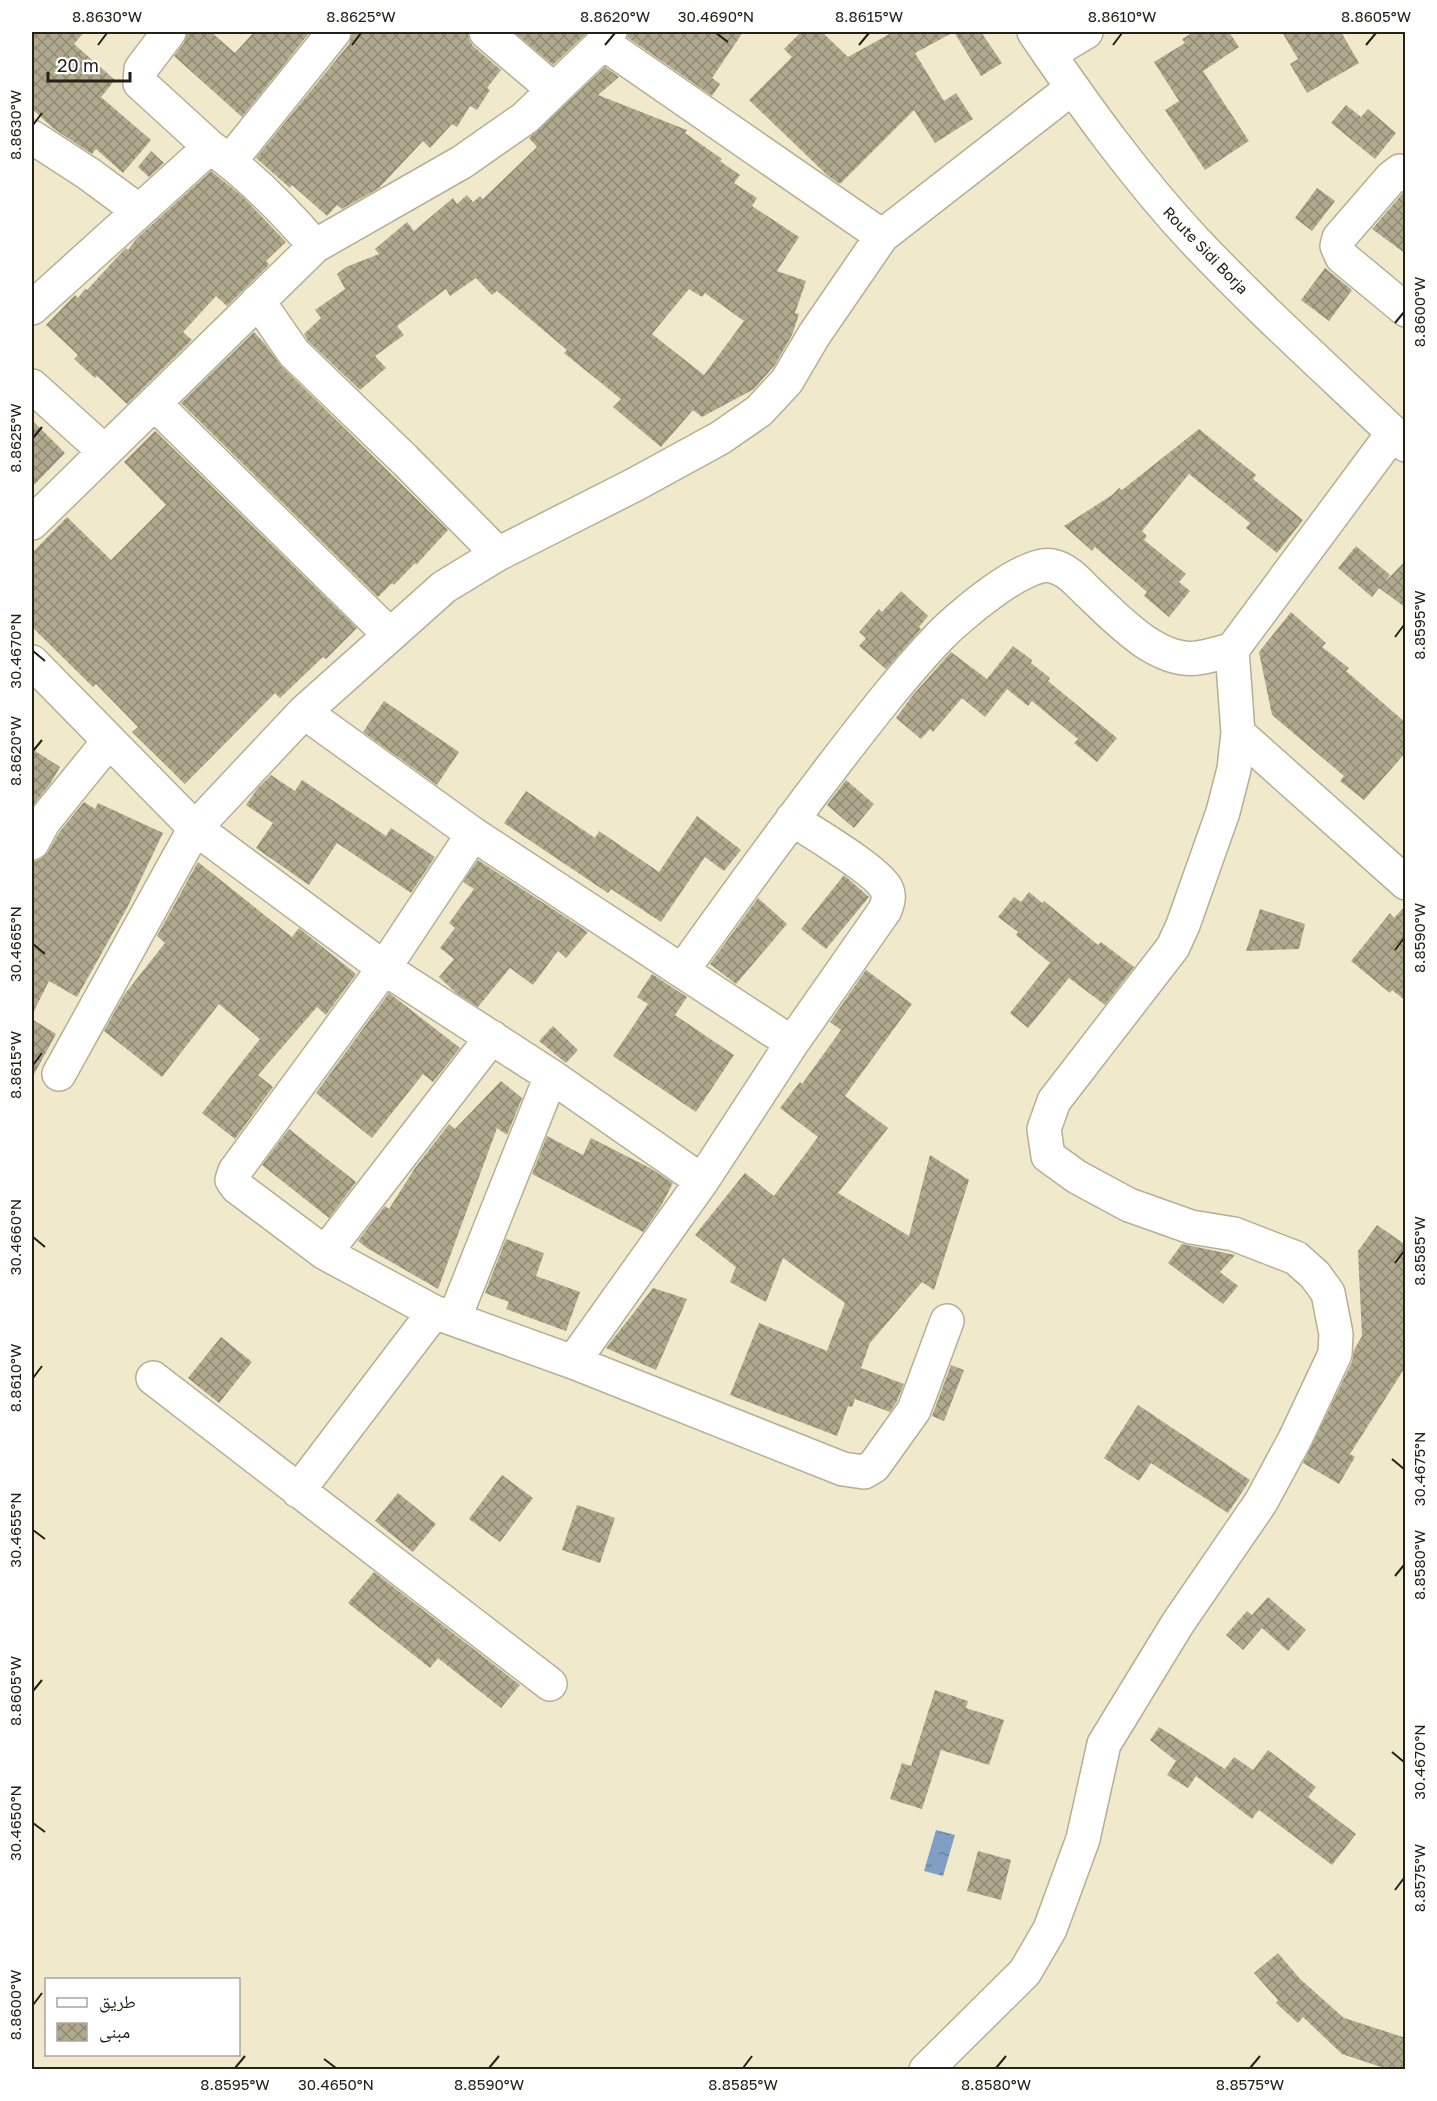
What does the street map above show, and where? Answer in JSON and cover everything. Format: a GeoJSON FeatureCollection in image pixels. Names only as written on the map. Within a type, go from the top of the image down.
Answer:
{"type":"FeatureCollection","features":[{"type":"Feature","properties":{"kind":"street"},"geometry":{"type":"LineString","coordinates":[[169,32],[141,69],[140,83],[279,205],[315,246]]}},
{"type":"Feature","properties":{"kind":"street"},"geometry":{"type":"LineString","coordinates":[[32,308],[139,211],[220,154],[334,32]]}},
{"type":"Feature","properties":{"kind":"street"},"geometry":{"type":"LineString","coordinates":[[486,32],[554,90]]}},
{"type":"Feature","properties":{"kind":"street"},"geometry":{"type":"LineString","coordinates":[[1042,43],[1086,32]]}},
{"type":"Feature","properties":{"kind":"street"},"geometry":{"type":"LineString","coordinates":[[32,523],[315,246],[462,162],[525,117],[606,37],[882,236]]}},
{"type":"Feature","properties":{"kind":"street","name":"Route Sidi Borja"},"geometry":{"type":"LineString","coordinates":[[1042,43],[1072,88],[1145,183],[1195,241],[1399,439]]}},
{"type":"Feature","properties":{"kind":"street"},"geometry":{"type":"LineString","coordinates":[[58,1074],[195,828],[304,712],[444,587],[498,554],[634,485],[720,438],[759,411],[787,381],[814,335],[882,236],[1072,88]]}},
{"type":"Feature","properties":{"kind":"street"},"geometry":{"type":"LineString","coordinates":[[32,137],[89,174],[139,211]]}},
{"type":"Feature","properties":{"kind":"street"},"geometry":{"type":"LineString","coordinates":[[1406,175],[1400,171],[1391,178],[1339,238],[1337,246],[1342,257],[1406,310]]}},
{"type":"Feature","properties":{"kind":"street"},"geometry":{"type":"LineString","coordinates":[[258,301],[294,353],[498,554]]}},
{"type":"Feature","properties":{"kind":"street"},"geometry":{"type":"LineString","coordinates":[[32,386],[104,451]]}},
{"type":"Feature","properties":{"kind":"street"},"geometry":{"type":"LineString","coordinates":[[155,404],[390,635]]}},
{"type":"Feature","properties":{"kind":"street"},"geometry":{"type":"LineString","coordinates":[[682,971],[792,819],[869,719],[940,636],[999,586],[1029,570],[1050,565],[1067,573],[1131,631],[1167,655],[1197,658],[1232,650],[1399,439]]}},
{"type":"Feature","properties":{"kind":"street"},"geometry":{"type":"LineString","coordinates":[[926,2070],[1025,1972],[1050,1929],[1083,1839],[1104,1744],[1178,1623],[1261,1502],[1295,1439],[1335,1354],[1336,1334],[1329,1293],[1315,1275],[1296,1258],[1234,1234],[1191,1227],[1129,1205],[1077,1178],[1048,1156],[1044,1129],[1054,1101],[1173,947],[1183,925],[1223,812],[1234,770],[1238,733],[1232,650]]}},
{"type":"Feature","properties":{"kind":"street"},"geometry":{"type":"LineString","coordinates":[[32,662],[195,828],[384,968],[551,1076],[702,1181]]}},
{"type":"Feature","properties":{"kind":"street"},"geometry":{"type":"LineString","coordinates":[[304,712],[473,834],[792,1044]]}},
{"type":"Feature","properties":{"kind":"street"},"geometry":{"type":"LineString","coordinates":[[1238,733],[1403,877]]}},
{"type":"Feature","properties":{"kind":"street"},"geometry":{"type":"LineString","coordinates":[[32,843],[44,821],[109,741]]}},
{"type":"Feature","properties":{"kind":"street"},"geometry":{"type":"LineString","coordinates":[[573,1362],[702,1181],[792,1044],[885,910],[889,898],[886,888],[876,875],[792,819]]}},
{"type":"Feature","properties":{"kind":"street"},"geometry":{"type":"LineString","coordinates":[[473,834],[384,968],[235,1171],[232,1180],[237,1187],[325,1253],[444,1315],[573,1362],[843,1469],[864,1472],[874,1466],[914,1410],[947,1321]]}},
{"type":"Feature","properties":{"kind":"street"},"geometry":{"type":"LineString","coordinates":[[325,1253],[492,1037]]}},
{"type":"Feature","properties":{"kind":"street"},"geometry":{"type":"LineString","coordinates":[[298,1491],[444,1315],[551,1076]]}},
{"type":"Feature","properties":{"kind":"street"},"geometry":{"type":"LineString","coordinates":[[153,1378],[550,1684]]}},
{"type":"Feature","properties":{"kind":"water"},"geometry":{"type":"Polygon","coordinates":[[[936,1830],[955,1835],[943,1876],[924,1871],[936,1830]]]}},
{"type":"Feature","properties":{"kind":"building"},"geometry":{"type":"Polygon","coordinates":[[[32,32],[84,32],[74,44],[115,80],[101,97],[151,140],[123,173],[96,149],[92,154],[54,129],[32,109],[32,32]]]}},
{"type":"Feature","properties":{"kind":"building"},"geometry":{"type":"Polygon","coordinates":[[[187,32],[211,32],[235,53],[254,32],[310,32],[242,117],[174,56],[184,43],[187,32]]]}},
{"type":"Feature","properties":{"kind":"building"},"geometry":{"type":"Polygon","coordinates":[[[352,32],[468,32],[473,46],[501,70],[487,88],[490,90],[477,110],[470,106],[457,127],[452,124],[430,148],[423,141],[379,188],[342,209],[337,205],[327,216],[292,185],[290,188],[256,158],[349,44],[352,32]]]}},
{"type":"Feature","properties":{"kind":"building"},"geometry":{"type":"Polygon","coordinates":[[[514,32],[588,32],[553,65],[514,32]]]}},
{"type":"Feature","properties":{"kind":"building"},"geometry":{"type":"Polygon","coordinates":[[[629,32],[743,32],[712,78],[720,84],[712,96],[627,37],[629,32]]]}},
{"type":"Feature","properties":{"kind":"building"},"geometry":{"type":"Polygon","coordinates":[[[801,32],[822,32],[848,57],[893,32],[954,32],[915,53],[944,101],[956,93],[973,119],[935,143],[914,110],[840,184],[828,176],[749,100],[792,57],[784,49],[801,32]]]}},
{"type":"Feature","properties":{"kind":"building"},"geometry":{"type":"Polygon","coordinates":[[[954,32],[981,32],[1002,63],[981,76],[954,32]]]}},
{"type":"Feature","properties":{"kind":"building"},"geometry":{"type":"Polygon","coordinates":[[[1194,32],[1229,32],[1239,47],[1203,71],[1249,141],[1205,170],[1165,110],[1179,101],[1154,62],[1185,43],[1182,39],[1194,32]]]}},
{"type":"Feature","properties":{"kind":"building"},"geometry":{"type":"Polygon","coordinates":[[[1282,32],[1341,32],[1359,63],[1307,93],[1290,64],[1298,59],[1282,32]]]}},
{"type":"Feature","properties":{"kind":"building"},"geometry":{"type":"Polygon","coordinates":[[[605,67],[619,77],[598,95],[687,130],[685,133],[740,175],[734,183],[757,198],[752,206],[799,237],[777,271],[806,281],[795,313],[799,314],[792,335],[775,365],[754,389],[702,417],[693,410],[661,447],[613,407],[621,399],[564,353],[567,350],[497,291],[492,295],[476,278],[450,296],[446,289],[397,326],[404,335],[375,356],[386,368],[360,390],[308,341],[304,334],[321,318],[315,310],[345,289],[337,274],[346,267],[379,254],[375,249],[407,222],[414,231],[453,198],[457,204],[467,195],[473,202],[480,196],[483,199],[537,147],[529,138],[605,67]],[[689,289],[652,334],[704,375],[744,321],[705,293],[702,297],[689,289]]]}},
{"type":"Feature","properties":{"kind":"building"},"geometry":{"type":"Polygon","coordinates":[[[1346,105],[1361,117],[1368,109],[1396,133],[1375,159],[1331,123],[1346,105]]]}},
{"type":"Feature","properties":{"kind":"building"},"geometry":{"type":"Polygon","coordinates":[[[151,151],[164,163],[149,177],[138,167],[151,151]]]}},
{"type":"Feature","properties":{"kind":"building"},"geometry":{"type":"Polygon","coordinates":[[[211,171],[243,197],[286,242],[266,261],[269,264],[267,267],[227,306],[216,296],[183,332],[192,340],[127,404],[97,376],[95,378],[74,359],[78,355],[46,325],[75,295],[78,298],[85,289],[87,290],[126,248],[128,250],[136,239],[211,171]]]}},
{"type":"Feature","properties":{"kind":"building"},"geometry":{"type":"Polygon","coordinates":[[[1317,188],[1335,201],[1312,231],[1295,218],[1317,188]]]}},
{"type":"Feature","properties":{"kind":"building"},"geometry":{"type":"Polygon","coordinates":[[[1403,193],[1406,194],[1406,254],[1372,229],[1403,193]]]}},
{"type":"Feature","properties":{"kind":"building"},"geometry":{"type":"Polygon","coordinates":[[[1325,268],[1352,290],[1329,321],[1301,300],[1325,268]]]}},
{"type":"Feature","properties":{"kind":"building"},"geometry":{"type":"Polygon","coordinates":[[[254,332],[281,366],[448,530],[416,565],[415,563],[394,585],[392,583],[378,597],[181,403],[254,332]]]}},
{"type":"Feature","properties":{"kind":"building"},"geometry":{"type":"Polygon","coordinates":[[[32,420],[65,453],[32,487],[32,420]]]}},
{"type":"Feature","properties":{"kind":"building"},"geometry":{"type":"Polygon","coordinates":[[[1199,429],[1256,475],[1253,479],[1303,520],[1277,553],[1246,528],[1250,523],[1189,474],[1142,531],[1147,536],[1144,540],[1186,574],[1179,582],[1190,591],[1169,617],[1144,596],[1147,592],[1095,547],[1092,551],[1064,526],[1119,488],[1122,490],[1199,429]]]}},
{"type":"Feature","properties":{"kind":"building"},"geometry":{"type":"Polygon","coordinates":[[[154,430],[357,628],[326,659],[323,657],[280,698],[275,693],[185,784],[132,732],[138,727],[96,684],[93,687],[32,627],[32,553],[67,517],[111,560],[166,505],[124,462],[154,430]]]}},
{"type":"Feature","properties":{"kind":"building"},"geometry":{"type":"Polygon","coordinates":[[[1356,546],[1390,575],[1385,582],[1406,560],[1406,608],[1379,588],[1372,597],[1338,568],[1356,546]]]}},
{"type":"Feature","properties":{"kind":"building"},"geometry":{"type":"Polygon","coordinates":[[[901,591],[928,616],[919,627],[921,629],[886,669],[859,646],[866,638],[859,632],[879,609],[882,612],[901,591]]]}},
{"type":"Feature","properties":{"kind":"building"},"geometry":{"type":"Polygon","coordinates":[[[1291,612],[1326,643],[1322,647],[1349,668],[1346,671],[1406,723],[1406,752],[1364,800],[1340,781],[1344,776],[1272,715],[1259,652],[1291,612]]]}},
{"type":"Feature","properties":{"kind":"building"},"geometry":{"type":"Polygon","coordinates":[[[1013,646],[1032,660],[1031,663],[1050,678],[1048,681],[1117,738],[1097,762],[1074,743],[1078,739],[1032,701],[1028,706],[1007,689],[985,717],[962,698],[933,732],[930,729],[921,739],[896,718],[951,652],[987,679],[1013,646]]]}},
{"type":"Feature","properties":{"kind":"building"},"geometry":{"type":"Polygon","coordinates":[[[384,701],[459,752],[437,785],[363,732],[384,701]]]}},
{"type":"Feature","properties":{"kind":"building"},"geometry":{"type":"Polygon","coordinates":[[[32,749],[60,767],[32,807],[32,749]]]}},
{"type":"Feature","properties":{"kind":"building"},"geometry":{"type":"Polygon","coordinates":[[[271,775],[295,791],[302,780],[386,836],[391,828],[435,857],[411,893],[337,843],[309,885],[256,848],[273,823],[246,805],[271,775]]]}},
{"type":"Feature","properties":{"kind":"building"},"geometry":{"type":"Polygon","coordinates":[[[846,780],[874,804],[854,828],[827,805],[846,780]]]}},
{"type":"Feature","properties":{"kind":"building"},"geometry":{"type":"Polygon","coordinates":[[[526,791],[595,838],[599,831],[659,872],[697,816],[741,850],[724,871],[705,857],[661,922],[611,889],[608,893],[504,823],[526,791]]]}},
{"type":"Feature","properties":{"kind":"building"},"geometry":{"type":"Polygon","coordinates":[[[84,802],[95,809],[98,803],[163,833],[127,908],[77,997],[49,981],[32,1015],[32,862],[41,859],[48,852],[60,831],[84,802]]]}},
{"type":"Feature","properties":{"kind":"building"},"geometry":{"type":"Polygon","coordinates":[[[478,860],[588,932],[566,958],[558,951],[533,985],[510,968],[478,1007],[456,993],[439,977],[454,959],[440,948],[455,928],[449,923],[474,889],[463,882],[478,860]]]}},
{"type":"Feature","properties":{"kind":"building"},"geometry":{"type":"Polygon","coordinates":[[[198,862],[292,937],[299,928],[356,974],[326,1015],[317,1007],[258,1075],[273,1087],[235,1139],[202,1113],[260,1039],[219,1004],[162,1077],[104,1031],[124,995],[165,943],[157,936],[198,862]]]}},
{"type":"Feature","properties":{"kind":"building"},"geometry":{"type":"Polygon","coordinates":[[[844,875],[869,897],[826,949],[801,929],[844,875]]]}},
{"type":"Feature","properties":{"kind":"building"},"geometry":{"type":"Polygon","coordinates":[[[1029,892],[1042,903],[1044,901],[1098,945],[1101,942],[1134,967],[1105,1005],[1069,978],[1028,1028],[1010,1013],[1050,963],[1016,935],[1018,932],[998,917],[1014,897],[1021,902],[1029,892]]]}},
{"type":"Feature","properties":{"kind":"building"},"geometry":{"type":"Polygon","coordinates":[[[758,898],[787,924],[736,984],[710,964],[758,898]]]}},
{"type":"Feature","properties":{"kind":"building"},"geometry":{"type":"Polygon","coordinates":[[[1406,905],[1406,1001],[1392,990],[1390,993],[1351,961],[1390,913],[1394,918],[1406,905]]]}},
{"type":"Feature","properties":{"kind":"building"},"geometry":{"type":"Polygon","coordinates":[[[1260,909],[1305,924],[1299,949],[1246,951],[1260,909]]]}},
{"type":"Feature","properties":{"kind":"building"},"geometry":{"type":"Polygon","coordinates":[[[866,970],[912,1004],[845,1096],[888,1128],[838,1193],[909,1236],[930,1155],[969,1180],[934,1290],[922,1282],[870,1343],[861,1368],[904,1384],[897,1401],[890,1412],[855,1399],[852,1407],[848,1406],[837,1436],[730,1395],[759,1323],[827,1351],[845,1303],[783,1258],[766,1302],[730,1282],[736,1267],[695,1235],[745,1173],[774,1196],[818,1137],[780,1108],[800,1082],[802,1084],[841,1030],[830,1022],[866,970]]]}},
{"type":"Feature","properties":{"kind":"building"},"geometry":{"type":"Polygon","coordinates":[[[652,974],[687,997],[675,1015],[734,1055],[696,1112],[613,1056],[648,1004],[637,997],[652,974]]]}},
{"type":"Feature","properties":{"kind":"building"},"geometry":{"type":"Polygon","coordinates":[[[389,993],[460,1048],[433,1082],[423,1074],[372,1138],[316,1093],[389,993]]]}},
{"type":"Feature","properties":{"kind":"building"},"geometry":{"type":"Polygon","coordinates":[[[32,1019],[56,1034],[32,1078],[32,1019]]]}},
{"type":"Feature","properties":{"kind":"building"},"geometry":{"type":"Polygon","coordinates":[[[553,1026],[578,1050],[566,1063],[539,1041],[553,1026]]]}},
{"type":"Feature","properties":{"kind":"building"},"geometry":{"type":"Polygon","coordinates":[[[501,1081],[522,1098],[507,1135],[497,1128],[438,1289],[358,1241],[385,1206],[389,1209],[415,1168],[449,1124],[455,1129],[501,1081]]]}},
{"type":"Feature","properties":{"kind":"building"},"geometry":{"type":"Polygon","coordinates":[[[289,1129],[356,1182],[329,1218],[262,1165],[289,1129]]]}},
{"type":"Feature","properties":{"kind":"building"},"geometry":{"type":"Polygon","coordinates":[[[547,1136],[583,1155],[591,1138],[650,1168],[673,1183],[643,1232],[532,1174],[547,1136]]]}},
{"type":"Feature","properties":{"kind":"building"},"geometry":{"type":"Polygon","coordinates":[[[1377,1225],[1406,1245],[1406,1366],[1350,1454],[1355,1457],[1339,1484],[1303,1463],[1352,1362],[1354,1350],[1362,1336],[1358,1251],[1377,1225]]]}},
{"type":"Feature","properties":{"kind":"building"},"geometry":{"type":"Polygon","coordinates":[[[506,1239],[544,1253],[536,1276],[580,1292],[566,1331],[506,1309],[509,1302],[485,1293],[506,1239]]]}},
{"type":"Feature","properties":{"kind":"building"},"geometry":{"type":"Polygon","coordinates":[[[1182,1244],[1235,1255],[1220,1272],[1238,1286],[1223,1304],[1168,1263],[1182,1244]]]}},
{"type":"Feature","properties":{"kind":"building"},"geometry":{"type":"Polygon","coordinates":[[[653,1288],[687,1299],[656,1370],[606,1348],[653,1288]]]}},
{"type":"Feature","properties":{"kind":"building"},"geometry":{"type":"Polygon","coordinates":[[[221,1337],[252,1362],[219,1403],[188,1378],[221,1337]]]}},
{"type":"Feature","properties":{"kind":"building"},"geometry":{"type":"Polygon","coordinates":[[[951,1365],[964,1370],[944,1421],[932,1416],[951,1365]]]}},
{"type":"Feature","properties":{"kind":"building"},"geometry":{"type":"Polygon","coordinates":[[[1138,1405],[1250,1480],[1228,1513],[1151,1463],[1139,1481],[1104,1458],[1138,1405]]]}},
{"type":"Feature","properties":{"kind":"building"},"geometry":{"type":"Polygon","coordinates":[[[502,1475],[533,1498],[500,1542],[469,1519],[502,1475]]]}},
{"type":"Feature","properties":{"kind":"building"},"geometry":{"type":"Polygon","coordinates":[[[398,1493],[436,1524],[413,1552],[375,1521],[398,1493]]]}},
{"type":"Feature","properties":{"kind":"building"},"geometry":{"type":"Polygon","coordinates":[[[577,1505],[615,1518],[600,1563],[562,1550],[577,1505]]]}},
{"type":"Feature","properties":{"kind":"building"},"geometry":{"type":"Polygon","coordinates":[[[374,1572],[520,1685],[501,1708],[438,1658],[430,1668],[348,1603],[374,1572]]]}},
{"type":"Feature","properties":{"kind":"building"},"geometry":{"type":"Polygon","coordinates":[[[1268,1597],[1306,1630],[1288,1651],[1262,1628],[1243,1650],[1226,1635],[1247,1611],[1252,1615],[1268,1597]]]}},
{"type":"Feature","properties":{"kind":"building"},"geometry":{"type":"Polygon","coordinates":[[[935,1690],[968,1701],[966,1708],[1004,1720],[989,1765],[941,1750],[922,1809],[890,1799],[902,1763],[911,1766],[935,1690]]]}},
{"type":"Feature","properties":{"kind":"building"},"geometry":{"type":"Polygon","coordinates":[[[1159,1727],[1225,1769],[1234,1757],[1253,1770],[1268,1750],[1316,1787],[1308,1797],[1356,1834],[1332,1865],[1259,1810],[1252,1819],[1196,1776],[1188,1788],[1167,1775],[1176,1761],[1150,1740],[1159,1727]]]}},
{"type":"Feature","properties":{"kind":"building"},"geometry":{"type":"Polygon","coordinates":[[[978,1851],[1011,1860],[1001,1900],[967,1891],[978,1851]]]}},
{"type":"Feature","properties":{"kind":"building"},"geometry":{"type":"Polygon","coordinates":[[[1278,1953],[1300,1979],[1344,2018],[1406,2038],[1406,2070],[1390,2070],[1342,2054],[1303,2017],[1298,2023],[1276,2003],[1278,2000],[1254,1973],[1278,1953]]]}}]}
